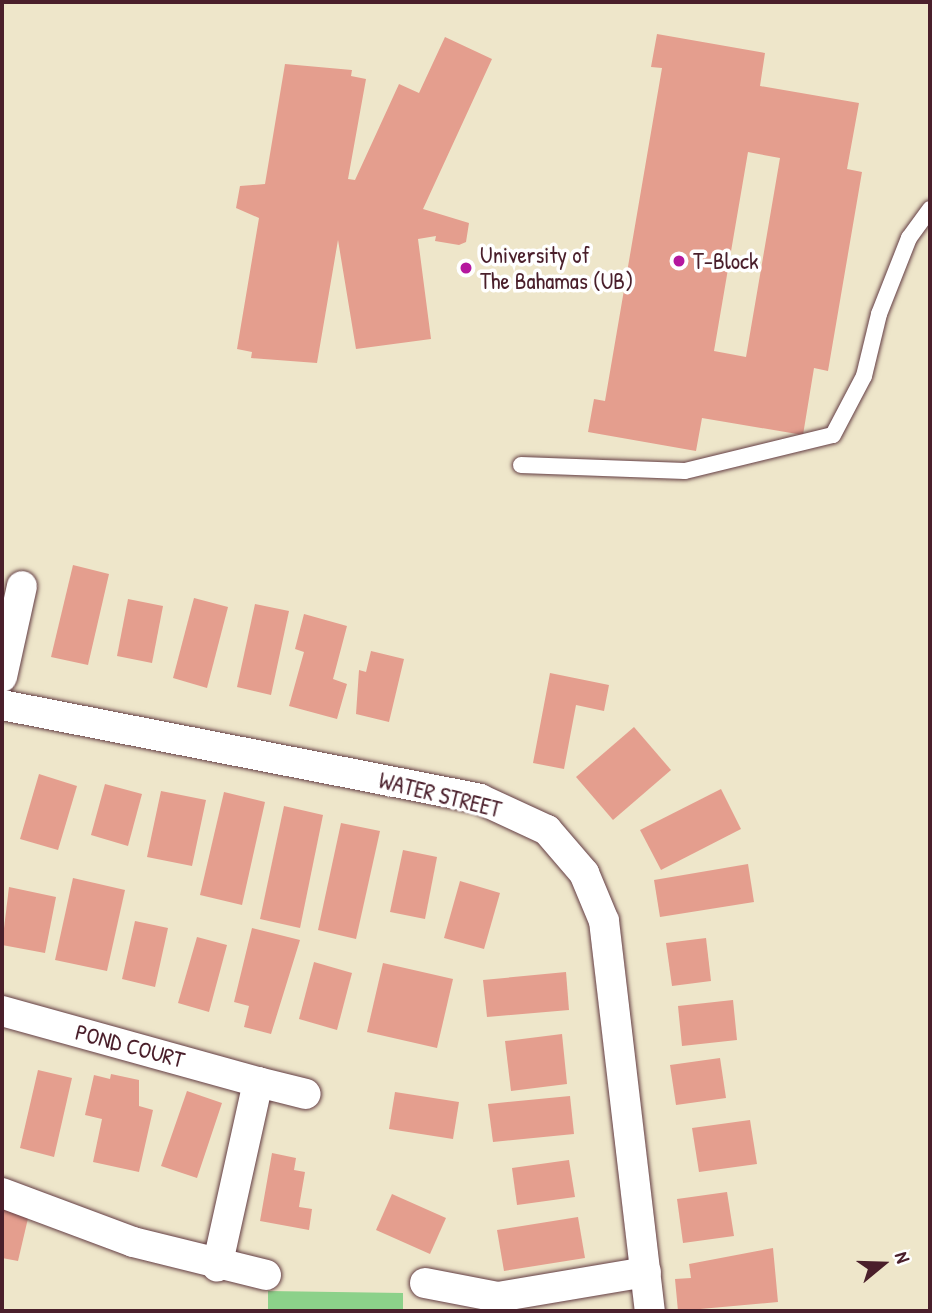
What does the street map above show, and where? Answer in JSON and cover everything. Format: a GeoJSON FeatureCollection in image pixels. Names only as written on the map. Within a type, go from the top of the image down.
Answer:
{"type":"FeatureCollection","features":[{"type":"Feature","properties":{"kind":"street"},"geometry":{"type":"LineString","coordinates":[[2,677],[22,586]]}},
{"type":"Feature","properties":{"kind":"street","name":"WATER STREET"},"geometry":{"type":"LineString","coordinates":[[2,705],[480,799],[547,830],[584,873],[604,921],[650,1311]]}},
{"type":"Feature","properties":{"kind":"street","name":"POND COURT"},"geometry":{"type":"LineString","coordinates":[[2,1011],[306,1094]]}},
{"type":"Feature","properties":{"kind":"street"},"geometry":{"type":"LineString","coordinates":[[217,1267],[258,1082]]}},
{"type":"Feature","properties":{"kind":"street"},"geometry":{"type":"LineString","coordinates":[[2,1193],[217,1267],[267,1275]]}},
{"type":"Feature","properties":{"kind":"street"},"geometry":{"type":"LineString","coordinates":[[425,1283],[498,1297],[646,1272]]}},
{"type":"Feature","properties":{"kind":"lane"},"geometry":{"type":"LineString","coordinates":[[521,465],[685,471],[833,435],[864,376],[879,314],[909,238],[930,209]]}},
{"type":"Feature","properties":{"kind":"green space"},"geometry":{"type":"Polygon","coordinates":[[[268,1291],[403,1293],[403,1311],[268,1311],[268,1291]]]}},
{"type":"Feature","properties":{"kind":"building","name":"T-Block"},"geometry":{"type":"Polygon","coordinates":[[[657,34],[765,53],[760,86],[859,103],[847,169],[862,172],[828,371],[814,368],[803,435],[702,418],[696,451],[588,432],[594,399],[605,401],[662,68],[651,67],[657,34]],[[748,152],[714,351],[746,357],[780,158],[748,152]]]}},
{"type":"Feature","properties":{"kind":"building"},"geometry":{"type":"Polygon","coordinates":[[[445,37],[492,59],[423,209],[469,223],[466,242],[459,245],[435,241],[436,236],[418,239],[431,339],[356,349],[338,240],[317,363],[251,358],[252,352],[237,349],[259,218],[236,208],[240,186],[265,184],[285,64],[352,70],[351,76],[366,79],[348,179],[355,180],[399,84],[419,93],[445,37]]]}},
{"type":"Feature","properties":{"kind":"building"},"geometry":{"type":"Polygon","coordinates":[[[73,565],[109,574],[88,665],[51,657],[73,565]]]}},
{"type":"Feature","properties":{"kind":"building"},"geometry":{"type":"Polygon","coordinates":[[[194,598],[228,607],[207,688],[173,678],[194,598]]]}},
{"type":"Feature","properties":{"kind":"building"},"geometry":{"type":"Polygon","coordinates":[[[128,599],[163,606],[152,663],[117,656],[128,599]]]}},
{"type":"Feature","properties":{"kind":"building"},"geometry":{"type":"Polygon","coordinates":[[[255,604],[289,611],[271,695],[237,687],[255,604]]]}},
{"type":"Feature","properties":{"kind":"building"},"geometry":{"type":"Polygon","coordinates":[[[304,614],[347,626],[333,679],[347,684],[337,719],[289,706],[304,652],[295,649],[304,614]]]}},
{"type":"Feature","properties":{"kind":"building"},"geometry":{"type":"Polygon","coordinates":[[[371,651],[404,659],[389,722],[356,714],[359,670],[366,672],[371,651]]]}},
{"type":"Feature","properties":{"kind":"building"},"geometry":{"type":"Polygon","coordinates":[[[550,673],[609,685],[604,711],[576,705],[564,769],[533,763],[550,673]]]}},
{"type":"Feature","properties":{"kind":"building"},"geometry":{"type":"Polygon","coordinates":[[[634,727],[671,770],[613,820],[576,777],[634,727]]]}},
{"type":"Feature","properties":{"kind":"building"},"geometry":{"type":"Polygon","coordinates":[[[39,774],[77,786],[58,850],[20,839],[39,774]]]}},
{"type":"Feature","properties":{"kind":"building"},"geometry":{"type":"Polygon","coordinates":[[[105,784],[142,794],[128,846],[91,835],[105,784]]]}},
{"type":"Feature","properties":{"kind":"building"},"geometry":{"type":"Polygon","coordinates":[[[721,789],[741,829],[661,870],[640,830],[721,789]]]}},
{"type":"Feature","properties":{"kind":"building"},"geometry":{"type":"Polygon","coordinates":[[[161,791],[206,800],[192,866],[147,857],[161,791]]]}},
{"type":"Feature","properties":{"kind":"building"},"geometry":{"type":"Polygon","coordinates":[[[224,792],[265,802],[242,905],[200,895],[224,792]]]}},
{"type":"Feature","properties":{"kind":"building"},"geometry":{"type":"Polygon","coordinates":[[[284,806],[323,815],[300,928],[260,919],[284,806]]]}},
{"type":"Feature","properties":{"kind":"building"},"geometry":{"type":"Polygon","coordinates":[[[341,823],[380,831],[356,939],[318,930],[341,823]]]}},
{"type":"Feature","properties":{"kind":"building"},"geometry":{"type":"Polygon","coordinates":[[[403,850],[437,857],[425,919],[390,912],[403,850]]]}},
{"type":"Feature","properties":{"kind":"building"},"geometry":{"type":"Polygon","coordinates":[[[748,864],[754,902],[660,917],[654,880],[748,864]]]}},
{"type":"Feature","properties":{"kind":"building"},"geometry":{"type":"Polygon","coordinates":[[[73,878],[125,890],[107,971],[55,960],[73,878]]]}},
{"type":"Feature","properties":{"kind":"building"},"geometry":{"type":"Polygon","coordinates":[[[460,881],[500,893],[484,949],[444,938],[460,881]]]}},
{"type":"Feature","properties":{"kind":"building"},"geometry":{"type":"Polygon","coordinates":[[[9,887],[56,897],[45,953],[2,945],[9,887]]]}},
{"type":"Feature","properties":{"kind":"building"},"geometry":{"type":"Polygon","coordinates":[[[135,921],[168,928],[155,987],[122,979],[135,921]]]}},
{"type":"Feature","properties":{"kind":"building"},"geometry":{"type":"Polygon","coordinates":[[[252,928],[300,940],[271,1034],[244,1027],[249,1006],[234,1002],[252,928]]]}},
{"type":"Feature","properties":{"kind":"building"},"geometry":{"type":"Polygon","coordinates":[[[197,937],[227,945],[209,1012],[178,1003],[197,937]]]}},
{"type":"Feature","properties":{"kind":"building"},"geometry":{"type":"Polygon","coordinates":[[[706,938],[711,981],[672,986],[666,943],[706,938]]]}},
{"type":"Feature","properties":{"kind":"building"},"geometry":{"type":"Polygon","coordinates":[[[314,962],[352,973],[337,1030],[299,1019],[314,962]]]}},
{"type":"Feature","properties":{"kind":"building"},"geometry":{"type":"Polygon","coordinates":[[[383,963],[453,979],[437,1048],[367,1032],[383,963]]]}},
{"type":"Feature","properties":{"kind":"building"},"geometry":{"type":"Polygon","coordinates":[[[566,972],[569,1010],[487,1017],[483,980],[566,972]]]}},
{"type":"Feature","properties":{"kind":"building"},"geometry":{"type":"Polygon","coordinates":[[[733,1000],[737,1040],[682,1046],[678,1006],[733,1000]]]}},
{"type":"Feature","properties":{"kind":"building"},"geometry":{"type":"Polygon","coordinates":[[[562,1034],[567,1084],[511,1091],[505,1041],[562,1034]]]}},
{"type":"Feature","properties":{"kind":"building"},"geometry":{"type":"Polygon","coordinates":[[[720,1058],[726,1098],[676,1105],[670,1065],[720,1058]]]}},
{"type":"Feature","properties":{"kind":"building"},"geometry":{"type":"Polygon","coordinates":[[[38,1070],[72,1078],[54,1157],[20,1148],[38,1070]]]}},
{"type":"Feature","properties":{"kind":"building"},"geometry":{"type":"Polygon","coordinates":[[[111,1074],[139,1080],[139,1106],[153,1110],[139,1172],[93,1162],[102,1119],[85,1115],[94,1075],[110,1079],[111,1074]]]}},
{"type":"Feature","properties":{"kind":"building"},"geometry":{"type":"Polygon","coordinates":[[[187,1091],[222,1103],[197,1178],[161,1166],[187,1091]]]}},
{"type":"Feature","properties":{"kind":"building"},"geometry":{"type":"Polygon","coordinates":[[[395,1092],[459,1102],[453,1139],[389,1129],[395,1092]]]}},
{"type":"Feature","properties":{"kind":"building"},"geometry":{"type":"Polygon","coordinates":[[[570,1096],[574,1134],[493,1142],[488,1104],[570,1096]]]}},
{"type":"Feature","properties":{"kind":"building"},"geometry":{"type":"Polygon","coordinates":[[[750,1120],[757,1164],[699,1172],[692,1128],[750,1120]]]}},
{"type":"Feature","properties":{"kind":"building"},"geometry":{"type":"Polygon","coordinates":[[[272,1153],[296,1158],[294,1170],[305,1172],[299,1207],[312,1209],[309,1230],[260,1221],[272,1153]]]}},
{"type":"Feature","properties":{"kind":"building"},"geometry":{"type":"Polygon","coordinates":[[[569,1160],[575,1197],[517,1205],[512,1168],[569,1160]]]}},
{"type":"Feature","properties":{"kind":"building"},"geometry":{"type":"Polygon","coordinates":[[[727,1192],[734,1236],[683,1243],[677,1199],[727,1192]]]}},
{"type":"Feature","properties":{"kind":"building"},"geometry":{"type":"Polygon","coordinates":[[[392,1194],[446,1218],[430,1254],[376,1230],[392,1194]]]}},
{"type":"Feature","properties":{"kind":"building"},"geometry":{"type":"Polygon","coordinates":[[[2,1208],[29,1214],[18,1261],[2,1258],[2,1208]]]}},
{"type":"Feature","properties":{"kind":"building"},"geometry":{"type":"Polygon","coordinates":[[[578,1217],[585,1258],[504,1271],[497,1230],[578,1217]]]}},
{"type":"Feature","properties":{"kind":"building"},"geometry":{"type":"Polygon","coordinates":[[[773,1248],[778,1302],[678,1311],[675,1279],[691,1278],[689,1264],[773,1248]]]}},
{"type":"Feature","properties":{"kind":"place","name":"T-Block"},"geometry":{"type":"Point","coordinates":[679,261]}},
{"type":"Feature","properties":{"kind":"place","name":"University of The Bahamas (UB)"},"geometry":{"type":"Point","coordinates":[466,268]}}]}
